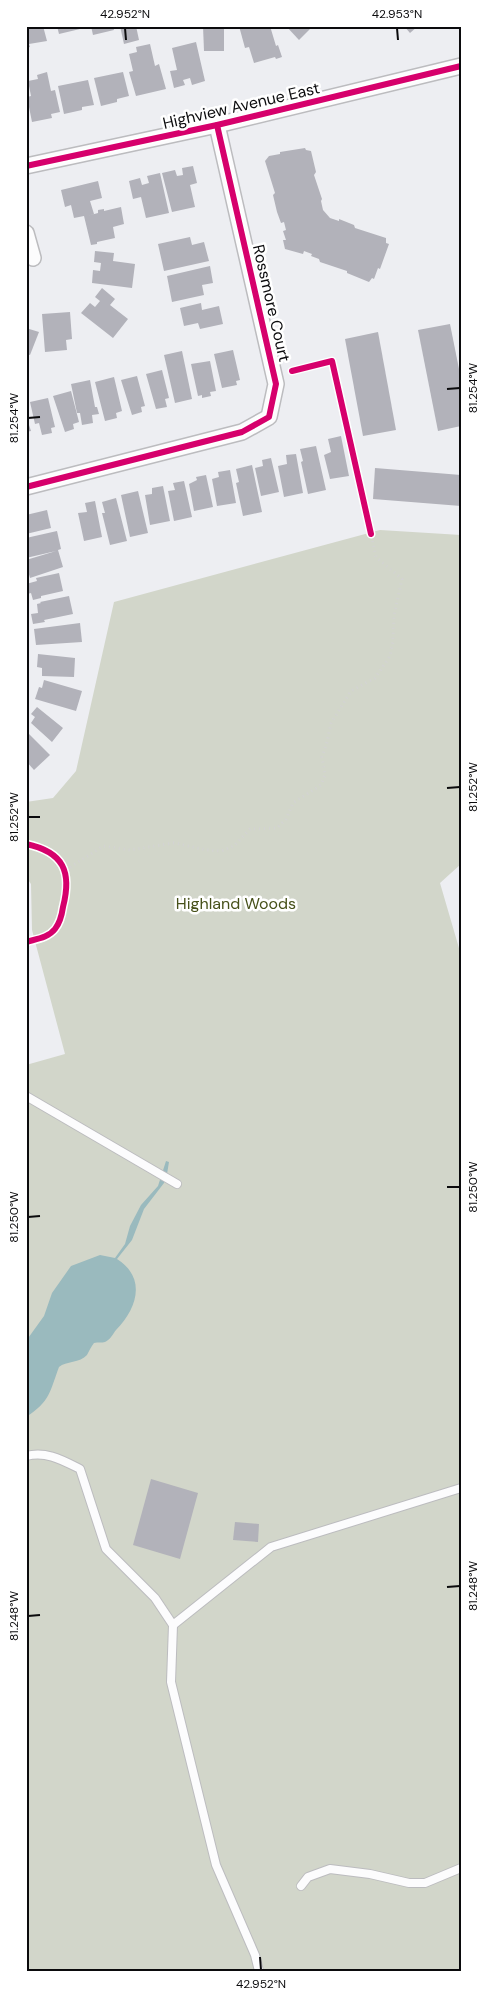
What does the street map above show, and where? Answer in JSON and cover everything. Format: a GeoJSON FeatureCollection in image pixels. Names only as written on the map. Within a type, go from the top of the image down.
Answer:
{"type":"FeatureCollection","features":[{"type":"Feature","properties":{"kind":"street","name":"Highview Avenue East"},"geometry":{"type":"LineString","coordinates":[[26,166],[217,125],[461,66]]}},
{"type":"Feature","properties":{"kind":"street","name":"Rossmore Court"},"geometry":{"type":"LineString","coordinates":[[26,487],[242,432],[268,416],[276,384],[217,125]]}},
{"type":"Feature","properties":{"kind":"street"},"geometry":{"type":"LineString","coordinates":[[26,233],[33,258]]}},
{"type":"Feature","properties":{"kind":"lane"},"geometry":{"type":"LineString","coordinates":[[26,1096],[177,1184]]}},
{"type":"Feature","properties":{"kind":"lane"},"geometry":{"type":"LineString","coordinates":[[26,1456],[35,1454],[53,1455],[80,1469],[106,1549],[155,1598],[173,1625],[171,1682],[180,1721],[216,1865],[255,1955],[259,1971]]}},
{"type":"Feature","properties":{"kind":"lane"},"geometry":{"type":"LineString","coordinates":[[173,1625],[271,1548],[461,1488]]}},
{"type":"Feature","properties":{"kind":"lane"},"geometry":{"type":"LineString","coordinates":[[301,1886],[308,1876],[330,1869],[370,1874],[409,1883],[425,1882],[461,1868]]}},
{"type":"Feature","properties":{"kind":"path"},"geometry":{"type":"LineString","coordinates":[[66,870],[103,846],[130,850],[174,843],[221,851],[234,846],[250,829],[277,828],[286,819],[293,803],[321,785],[324,775],[322,757],[331,723],[351,691],[375,678],[390,656],[393,641],[394,615],[402,579],[376,557],[371,534]]}},
{"type":"Feature","properties":{"kind":"green space","name":"Highland Woods"},"geometry":{"type":"Polygon","coordinates":[[[380,530],[461,535],[461,864],[440,883],[461,955],[461,1971],[26,1971],[26,1065],[65,1054],[32,930],[31,884],[26,877],[26,802],[53,798],[76,771],[114,602],[380,530]]]}},
{"type":"Feature","properties":{"kind":"water"},"geometry":{"type":"Polygon","coordinates":[[[166,1161],[169,1162],[164,1183],[144,1209],[132,1240],[117,1259],[132,1275],[135,1284],[136,1294],[129,1313],[108,1340],[94,1343],[84,1358],[59,1367],[45,1401],[26,1417],[26,1341],[44,1316],[52,1293],[71,1266],[100,1255],[115,1258],[125,1244],[130,1226],[141,1205],[158,1186],[166,1161]]]}},
{"type":"Feature","properties":{"kind":"building"},"geometry":{"type":"Polygon","coordinates":[[[26,26],[43,26],[47,41],[29,44],[30,47],[26,48],[26,26]]]}},
{"type":"Feature","properties":{"kind":"building"},"geometry":{"type":"Polygon","coordinates":[[[57,26],[79,26],[80,29],[59,34],[57,26]]]}},
{"type":"Feature","properties":{"kind":"building"},"geometry":{"type":"Polygon","coordinates":[[[91,26],[113,26],[114,30],[93,35],[91,26]]]}},
{"type":"Feature","properties":{"kind":"building"},"geometry":{"type":"Polygon","coordinates":[[[120,26],[136,26],[139,40],[124,44],[120,26]]]}},
{"type":"Feature","properties":{"kind":"building"},"geometry":{"type":"Polygon","coordinates":[[[203,26],[224,26],[224,51],[204,51],[203,26]]]}},
{"type":"Feature","properties":{"kind":"building"},"geometry":{"type":"Polygon","coordinates":[[[239,26],[270,26],[276,46],[278,45],[282,57],[254,63],[249,47],[245,48],[239,26]]]}},
{"type":"Feature","properties":{"kind":"building"},"geometry":{"type":"Polygon","coordinates":[[[286,26],[313,26],[299,40],[286,26]]]}},
{"type":"Feature","properties":{"kind":"building"},"geometry":{"type":"Polygon","coordinates":[[[404,26],[418,26],[410,33],[404,26]]]}},
{"type":"Feature","properties":{"kind":"building"},"geometry":{"type":"Polygon","coordinates":[[[196,42],[205,81],[192,85],[190,78],[183,80],[185,85],[174,88],[170,71],[177,70],[172,48],[196,42]]]}},
{"type":"Feature","properties":{"kind":"building"},"geometry":{"type":"Polygon","coordinates":[[[150,44],[155,66],[159,64],[166,89],[136,96],[129,72],[133,71],[129,54],[137,52],[136,47],[150,44]]]}},
{"type":"Feature","properties":{"kind":"building"},"geometry":{"type":"Polygon","coordinates":[[[47,72],[51,91],[55,90],[60,112],[51,114],[52,118],[32,122],[27,97],[31,96],[28,81],[38,79],[37,75],[47,72]]]}},
{"type":"Feature","properties":{"kind":"building"},"geometry":{"type":"Polygon","coordinates":[[[123,72],[129,96],[117,99],[117,102],[101,106],[94,78],[123,72]]]}},
{"type":"Feature","properties":{"kind":"building"},"geometry":{"type":"Polygon","coordinates":[[[88,80],[94,105],[82,107],[82,110],[64,114],[58,86],[88,80]]]}},
{"type":"Feature","properties":{"kind":"building"},"geometry":{"type":"Polygon","coordinates":[[[305,148],[311,151],[316,172],[314,175],[322,199],[323,210],[330,218],[339,221],[339,219],[354,225],[355,228],[386,238],[386,243],[389,244],[380,269],[378,268],[374,279],[372,278],[369,282],[347,273],[347,271],[320,262],[319,259],[311,256],[312,254],[304,251],[303,254],[285,249],[283,240],[286,240],[283,231],[286,230],[284,222],[281,223],[277,212],[273,195],[275,193],[265,161],[269,156],[280,154],[280,152],[305,148]]]}},
{"type":"Feature","properties":{"kind":"building"},"geometry":{"type":"Polygon","coordinates":[[[193,166],[197,183],[190,185],[195,207],[172,212],[162,173],[175,170],[177,176],[183,175],[182,168],[193,166]]]}},
{"type":"Feature","properties":{"kind":"building"},"geometry":{"type":"Polygon","coordinates":[[[160,173],[169,213],[146,218],[141,197],[133,199],[129,181],[140,178],[142,185],[149,183],[147,176],[160,173]]]}},
{"type":"Feature","properties":{"kind":"building"},"geometry":{"type":"Polygon","coordinates":[[[98,181],[102,198],[90,201],[94,214],[87,216],[98,213],[98,210],[104,209],[104,211],[121,207],[124,224],[113,227],[115,238],[91,245],[84,216],[74,218],[71,205],[65,207],[61,190],[98,181]]]}},
{"type":"Feature","properties":{"kind":"building"},"geometry":{"type":"Polygon","coordinates":[[[190,237],[192,245],[204,242],[209,261],[164,271],[158,244],[190,237]]]}},
{"type":"Feature","properties":{"kind":"building"},"geometry":{"type":"Polygon","coordinates":[[[95,251],[114,253],[113,261],[135,264],[132,288],[92,283],[93,270],[100,271],[101,263],[94,262],[95,251]]]}},
{"type":"Feature","properties":{"kind":"building"},"geometry":{"type":"Polygon","coordinates":[[[210,266],[213,283],[202,285],[204,295],[172,302],[167,276],[210,266]]]}},
{"type":"Feature","properties":{"kind":"building"},"geometry":{"type":"Polygon","coordinates":[[[102,288],[115,299],[110,305],[128,319],[113,338],[81,313],[90,303],[95,307],[100,301],[95,297],[102,288]]]}},
{"type":"Feature","properties":{"kind":"building"},"geometry":{"type":"Polygon","coordinates":[[[201,303],[202,310],[219,306],[223,324],[200,329],[198,323],[184,326],[180,308],[201,303]]]}},
{"type":"Feature","properties":{"kind":"building"},"geometry":{"type":"Polygon","coordinates":[[[70,312],[72,339],[66,340],[67,350],[45,352],[42,314],[70,312]]]}},
{"type":"Feature","properties":{"kind":"building"},"geometry":{"type":"Polygon","coordinates":[[[450,324],[461,379],[461,426],[438,431],[418,330],[450,324]]]}},
{"type":"Feature","properties":{"kind":"building"},"geometry":{"type":"Polygon","coordinates":[[[26,328],[39,332],[30,355],[26,354],[26,328]]]}},
{"type":"Feature","properties":{"kind":"building"},"geometry":{"type":"Polygon","coordinates":[[[378,332],[396,430],[363,436],[345,339],[378,332]]]}},
{"type":"Feature","properties":{"kind":"building"},"geometry":{"type":"Polygon","coordinates":[[[233,350],[240,380],[236,381],[237,385],[222,388],[214,354],[233,350]]]}},
{"type":"Feature","properties":{"kind":"building"},"geometry":{"type":"Polygon","coordinates":[[[182,351],[192,399],[175,403],[164,355],[182,351]]]}},
{"type":"Feature","properties":{"kind":"building"},"geometry":{"type":"Polygon","coordinates":[[[210,361],[216,391],[210,392],[211,396],[202,398],[202,395],[198,396],[191,364],[210,361]]]}},
{"type":"Feature","properties":{"kind":"building"},"geometry":{"type":"Polygon","coordinates":[[[162,370],[169,398],[165,399],[167,407],[156,409],[146,374],[162,370]]]}},
{"type":"Feature","properties":{"kind":"building"},"geometry":{"type":"Polygon","coordinates":[[[137,376],[145,406],[141,407],[142,412],[132,415],[121,380],[137,376]]]}},
{"type":"Feature","properties":{"kind":"building"},"geometry":{"type":"Polygon","coordinates":[[[114,377],[122,411],[116,413],[117,418],[105,421],[95,382],[114,377]]]}},
{"type":"Feature","properties":{"kind":"building"},"geometry":{"type":"Polygon","coordinates":[[[90,380],[95,407],[97,407],[99,414],[92,415],[93,423],[82,425],[80,413],[77,413],[71,384],[90,380]]]}},
{"type":"Feature","properties":{"kind":"building"},"geometry":{"type":"Polygon","coordinates":[[[71,391],[79,422],[73,424],[74,429],[65,432],[53,396],[71,391]]]}},
{"type":"Feature","properties":{"kind":"building"},"geometry":{"type":"Polygon","coordinates":[[[48,398],[55,427],[51,428],[52,433],[42,435],[39,423],[35,424],[30,402],[48,398]]]}},
{"type":"Feature","properties":{"kind":"building"},"geometry":{"type":"Polygon","coordinates":[[[26,416],[31,431],[26,432],[26,416]]]}},
{"type":"Feature","properties":{"kind":"building"},"geometry":{"type":"Polygon","coordinates":[[[341,436],[349,476],[330,479],[324,455],[331,452],[328,439],[341,436]]]}},
{"type":"Feature","properties":{"kind":"building"},"geometry":{"type":"Polygon","coordinates":[[[316,446],[326,490],[308,494],[300,449],[316,446]]]}},
{"type":"Feature","properties":{"kind":"building"},"geometry":{"type":"Polygon","coordinates":[[[296,454],[303,493],[284,497],[278,466],[287,464],[286,455],[296,454]]]}},
{"type":"Feature","properties":{"kind":"building"},"geometry":{"type":"Polygon","coordinates":[[[271,458],[279,492],[261,496],[255,468],[263,466],[262,460],[271,458]]]}},
{"type":"Feature","properties":{"kind":"building"},"geometry":{"type":"Polygon","coordinates":[[[252,465],[262,512],[243,516],[236,483],[239,482],[236,469],[252,465]]]}},
{"type":"Feature","properties":{"kind":"building"},"geometry":{"type":"Polygon","coordinates":[[[375,468],[461,475],[461,506],[373,499],[375,468]]]}},
{"type":"Feature","properties":{"kind":"building"},"geometry":{"type":"Polygon","coordinates":[[[230,470],[236,503],[217,506],[212,479],[219,477],[218,472],[230,470]]]}},
{"type":"Feature","properties":{"kind":"building"},"geometry":{"type":"Polygon","coordinates":[[[206,475],[213,507],[194,511],[189,484],[197,480],[196,477],[206,475]]]}},
{"type":"Feature","properties":{"kind":"building"},"geometry":{"type":"Polygon","coordinates":[[[184,481],[192,517],[174,521],[168,491],[175,490],[173,483],[184,481]]]}},
{"type":"Feature","properties":{"kind":"building"},"geometry":{"type":"Polygon","coordinates":[[[163,486],[170,521],[150,525],[145,495],[152,494],[152,488],[163,486]]]}},
{"type":"Feature","properties":{"kind":"building"},"geometry":{"type":"Polygon","coordinates":[[[138,491],[148,533],[130,537],[121,495],[138,491]]]}},
{"type":"Feature","properties":{"kind":"building"},"geometry":{"type":"Polygon","coordinates":[[[116,498],[127,541],[110,545],[102,513],[105,513],[102,502],[116,498]]]}},
{"type":"Feature","properties":{"kind":"building"},"geometry":{"type":"Polygon","coordinates":[[[95,501],[102,537],[84,541],[78,513],[87,512],[85,503],[95,501]]]}},
{"type":"Feature","properties":{"kind":"building"},"geometry":{"type":"Polygon","coordinates":[[[47,510],[51,528],[26,534],[26,515],[47,510]]]}},
{"type":"Feature","properties":{"kind":"building"},"geometry":{"type":"Polygon","coordinates":[[[57,531],[61,549],[58,550],[63,567],[30,578],[28,571],[26,571],[26,560],[56,551],[26,558],[26,538],[57,531]]]}},
{"type":"Feature","properties":{"kind":"building"},"geometry":{"type":"Polygon","coordinates":[[[59,573],[63,591],[41,596],[41,598],[33,600],[31,593],[27,594],[26,584],[37,581],[36,578],[59,573]]]}},
{"type":"Feature","properties":{"kind":"building"},"geometry":{"type":"Polygon","coordinates":[[[69,596],[73,614],[33,624],[31,614],[38,613],[37,604],[69,596]]]}},
{"type":"Feature","properties":{"kind":"building"},"geometry":{"type":"Polygon","coordinates":[[[80,623],[82,642],[36,645],[34,629],[80,623]]]}},
{"type":"Feature","properties":{"kind":"building"},"geometry":{"type":"Polygon","coordinates":[[[38,654],[75,658],[74,677],[42,676],[42,668],[37,667],[38,654]]]}},
{"type":"Feature","properties":{"kind":"building"},"geometry":{"type":"Polygon","coordinates":[[[44,680],[82,691],[76,711],[35,699],[39,687],[42,688],[44,680]]]}},
{"type":"Feature","properties":{"kind":"building"},"geometry":{"type":"Polygon","coordinates":[[[37,707],[63,728],[52,742],[31,723],[35,717],[31,714],[37,707]]]}},
{"type":"Feature","properties":{"kind":"building"},"geometry":{"type":"Polygon","coordinates":[[[26,731],[50,755],[34,770],[26,761],[26,731]]]}},
{"type":"Feature","properties":{"kind":"building"},"geometry":{"type":"Polygon","coordinates":[[[151,1479],[198,1493],[180,1559],[133,1545],[151,1479]]]}},
{"type":"Feature","properties":{"kind":"building"},"geometry":{"type":"Polygon","coordinates":[[[235,1522],[259,1524],[258,1542],[233,1540],[235,1522]]]}},
{"type":"Feature","properties":{"kind":"cycle path"},"geometry":{"type":"LineString","coordinates":[[26,166],[217,125],[461,66]]}},
{"type":"Feature","properties":{"kind":"cycle path"},"geometry":{"type":"LineString","coordinates":[[26,487],[242,432],[269,417],[276,384],[217,125]]}},
{"type":"Feature","properties":{"kind":"cycle path"},"geometry":{"type":"LineString","coordinates":[[292,371],[332,361],[371,534]]}},
{"type":"Feature","properties":{"kind":"cycle path"},"geometry":{"type":"LineString","coordinates":[[26,844],[49,852],[57,858],[62,865],[66,884],[66,895],[62,913],[56,927],[45,936],[26,942]]}}]}
